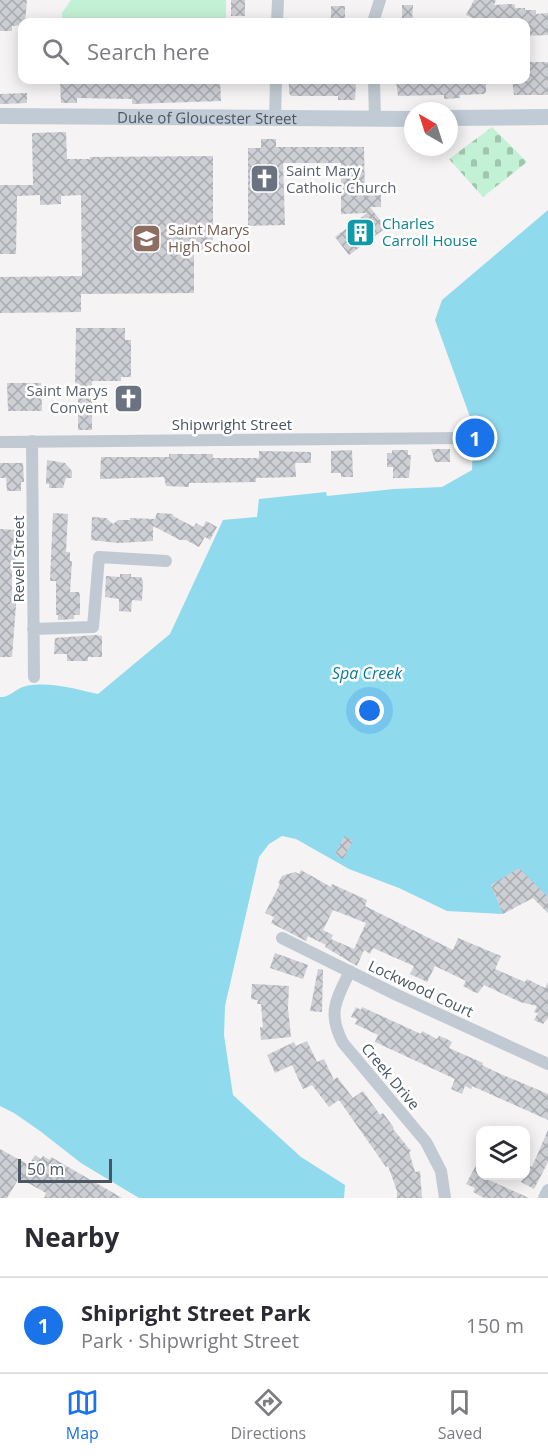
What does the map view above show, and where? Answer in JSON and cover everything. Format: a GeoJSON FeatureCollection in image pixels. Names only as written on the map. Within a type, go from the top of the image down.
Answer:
{"type":"FeatureCollection","features":[{"type":"Feature","properties":{"kind":"main road","name":"Duke of Gloucester Street"},"geometry":{"type":"LineString","coordinates":[[0,116],[404,119]]}},
{"type":"Feature","properties":{"kind":"main road"},"geometry":{"type":"LineString","coordinates":[[458,118],[548,117]]}},
{"type":"Feature","properties":{"kind":"street"},"geometry":{"type":"LineString","coordinates":[[277,18],[278,0]]}},
{"type":"Feature","properties":{"kind":"street"},"geometry":{"type":"LineString","coordinates":[[373,18],[380,0]]}},
{"type":"Feature","properties":{"kind":"street"},"geometry":{"type":"LineString","coordinates":[[275,119],[276,84]]}},
{"type":"Feature","properties":{"kind":"street"},"geometry":{"type":"LineString","coordinates":[[374,84],[375,119]]}},
{"type":"Feature","properties":{"kind":"street","name":"Shipwright Street"},"geometry":{"type":"LineString","coordinates":[[0,442],[465,438]]}},
{"type":"Feature","properties":{"kind":"street","name":"Revell Street"},"geometry":{"type":"LineString","coordinates":[[32,441],[34,677]]}},
{"type":"Feature","properties":{"kind":"street"},"geometry":{"type":"LineString","coordinates":[[33,629],[93,627],[99,557],[166,561]]}},
{"type":"Feature","properties":{"kind":"street","name":"Lockwood Court"},"geometry":{"type":"LineString","coordinates":[[282,938],[397,995],[548,1064]]}},
{"type":"Feature","properties":{"kind":"street","name":"Creek Drive"},"geometry":{"type":"LineString","coordinates":[[350,971],[334,1006],[337,1031],[344,1043],[426,1142],[441,1171],[445,1198]]}},
{"type":"Feature","properties":{"kind":"street"},"geometry":{"type":"LineString","coordinates":[[544,1198],[548,1190]]}},
{"type":"Feature","properties":{"kind":"green space"},"geometry":{"type":"Polygon","coordinates":[[[71,0],[226,0],[226,18],[62,18],[62,13],[71,0]]]}},
{"type":"Feature","properties":{"kind":"green space"},"geometry":{"type":"Polygon","coordinates":[[[492,127],[527,162],[483,197],[449,159],[458,156],[458,152],[492,127]]]}},
{"type":"Feature","properties":{"kind":"water","name":"Spa Creek"},"geometry":{"type":"Polygon","coordinates":[[[548,210],[548,897],[519,869],[491,885],[503,914],[447,911],[399,888],[349,869],[296,839],[282,836],[269,844],[259,857],[225,1006],[224,1035],[233,1095],[301,1157],[345,1185],[344,1198],[139,1198],[81,1163],[40,1131],[0,1106],[0,697],[7,696],[22,687],[44,684],[98,694],[170,634],[223,520],[257,517],[259,499],[326,492],[327,496],[442,487],[472,470],[474,428],[435,320],[442,300],[548,210]]]}},
{"type":"Feature","properties":{"kind":"building"},"geometry":{"type":"Polygon","coordinates":[[[0,0],[27,0],[25,18],[18,18],[18,25],[12,26],[12,31],[0,31],[0,0]]]}},
{"type":"Feature","properties":{"kind":"building"},"geometry":{"type":"Polygon","coordinates":[[[231,0],[245,0],[245,16],[231,16],[231,0]]]}},
{"type":"Feature","properties":{"kind":"building"},"geometry":{"type":"Polygon","coordinates":[[[474,0],[496,0],[494,5],[511,4],[515,5],[515,8],[536,10],[536,14],[548,13],[548,35],[530,36],[530,18],[473,18],[466,15],[474,0]]]}},
{"type":"Feature","properties":{"kind":"building"},"geometry":{"type":"Polygon","coordinates":[[[402,5],[413,5],[412,18],[402,18],[402,5]]]}},
{"type":"Feature","properties":{"kind":"building"},"geometry":{"type":"Polygon","coordinates":[[[331,6],[345,6],[345,18],[331,18],[331,6]]]}},
{"type":"Feature","properties":{"kind":"building"},"geometry":{"type":"Polygon","coordinates":[[[530,62],[548,62],[548,95],[514,95],[513,84],[530,84],[530,62]]]}},
{"type":"Feature","properties":{"kind":"building"},"geometry":{"type":"Polygon","coordinates":[[[60,84],[220,84],[221,101],[132,104],[132,99],[77,98],[77,103],[61,103],[60,84]]]}},
{"type":"Feature","properties":{"kind":"building"},"geometry":{"type":"Polygon","coordinates":[[[289,84],[356,84],[355,100],[338,100],[338,96],[291,96],[289,84]]]}},
{"type":"Feature","properties":{"kind":"building"},"geometry":{"type":"Polygon","coordinates":[[[396,84],[486,84],[484,94],[460,95],[460,98],[444,99],[444,95],[398,96],[396,84]]]}},
{"type":"Feature","properties":{"kind":"building"},"geometry":{"type":"Polygon","coordinates":[[[27,93],[27,103],[0,104],[0,94],[27,93]]]}},
{"type":"Feature","properties":{"kind":"building","name":"Saint Marys High School"},"geometry":{"type":"Polygon","coordinates":[[[66,132],[67,159],[213,156],[213,250],[194,250],[194,293],[81,294],[81,312],[0,313],[0,277],[82,276],[81,195],[61,196],[61,204],[40,205],[40,195],[17,196],[16,254],[0,254],[0,185],[33,185],[32,133],[66,132]]]}},
{"type":"Feature","properties":{"kind":"building","name":"Saint Mary Catholic Church"},"geometry":{"type":"Polygon","coordinates":[[[261,139],[276,139],[276,147],[364,147],[365,195],[381,195],[381,207],[370,207],[386,228],[349,255],[335,237],[367,213],[341,214],[341,163],[283,163],[285,225],[248,226],[248,148],[261,148],[261,139]]]}},
{"type":"Feature","properties":{"kind":"building"},"geometry":{"type":"Polygon","coordinates":[[[76,328],[125,328],[125,340],[131,340],[131,377],[121,377],[121,381],[92,381],[92,430],[78,430],[78,389],[75,389],[76,328]]]}},
{"type":"Feature","properties":{"kind":"building"},"geometry":{"type":"Polygon","coordinates":[[[7,383],[41,383],[42,411],[8,411],[7,383]]]}},
{"type":"Feature","properties":{"kind":"building"},"geometry":{"type":"Polygon","coordinates":[[[431,449],[450,449],[450,462],[435,462],[431,449]]]}},
{"type":"Feature","properties":{"kind":"building"},"geometry":{"type":"Polygon","coordinates":[[[352,450],[353,477],[341,477],[341,473],[331,473],[331,451],[352,450]]]}},
{"type":"Feature","properties":{"kind":"building"},"geometry":{"type":"Polygon","coordinates":[[[392,450],[408,450],[408,455],[411,455],[409,478],[393,478],[393,467],[387,467],[387,453],[392,453],[392,450]]]}},
{"type":"Feature","properties":{"kind":"building"},"geometry":{"type":"Polygon","coordinates":[[[259,451],[311,452],[311,463],[295,463],[296,477],[256,478],[256,482],[189,483],[189,487],[166,486],[164,477],[100,479],[101,457],[169,457],[169,454],[213,454],[213,458],[259,458],[259,451]]]}},
{"type":"Feature","properties":{"kind":"building"},"geometry":{"type":"Polygon","coordinates":[[[47,460],[65,463],[72,471],[72,478],[66,478],[63,488],[49,488],[49,484],[46,484],[47,460]]]}},
{"type":"Feature","properties":{"kind":"building"},"geometry":{"type":"Polygon","coordinates":[[[0,463],[23,463],[24,482],[21,482],[21,491],[7,491],[6,478],[0,478],[0,463]]]}},
{"type":"Feature","properties":{"kind":"building"},"geometry":{"type":"Polygon","coordinates":[[[53,513],[68,514],[66,552],[70,552],[70,561],[72,561],[70,592],[79,592],[80,596],[80,615],[74,615],[74,619],[58,620],[58,615],[56,615],[56,581],[50,581],[53,513]]]}},
{"type":"Feature","properties":{"kind":"building"},"geometry":{"type":"Polygon","coordinates":[[[157,513],[173,514],[194,527],[196,523],[203,527],[206,521],[217,527],[210,540],[205,537],[199,547],[153,526],[153,541],[118,543],[91,540],[92,517],[106,518],[113,524],[118,520],[130,520],[130,518],[155,519],[157,513]]]}},
{"type":"Feature","properties":{"kind":"building"},"geometry":{"type":"Polygon","coordinates":[[[0,529],[15,530],[17,538],[15,562],[12,562],[12,599],[16,599],[16,605],[12,657],[0,657],[0,529]]]}},
{"type":"Feature","properties":{"kind":"building"},"geometry":{"type":"Polygon","coordinates":[[[120,574],[141,577],[143,581],[142,601],[132,600],[131,612],[119,611],[119,599],[105,597],[106,576],[120,577],[120,574]]]}},
{"type":"Feature","properties":{"kind":"building"},"geometry":{"type":"Polygon","coordinates":[[[102,636],[102,657],[88,657],[88,661],[67,661],[67,654],[54,654],[55,638],[102,636]]]}},
{"type":"Feature","properties":{"kind":"building"},"geometry":{"type":"Polygon","coordinates":[[[344,836],[353,841],[343,859],[335,855],[344,836]]]}},
{"type":"Feature","properties":{"kind":"building"},"geometry":{"type":"Polygon","coordinates":[[[519,868],[548,897],[548,913],[533,898],[503,914],[491,885],[519,868]]]}},
{"type":"Feature","properties":{"kind":"building"},"geometry":{"type":"Polygon","coordinates":[[[301,870],[331,887],[332,884],[367,900],[365,906],[453,950],[458,938],[501,956],[495,969],[525,982],[527,979],[545,988],[548,982],[548,1018],[543,1024],[534,1020],[538,1013],[534,1012],[537,1006],[520,1002],[484,985],[478,993],[474,992],[463,986],[466,981],[435,966],[427,982],[410,974],[414,966],[373,948],[370,954],[364,950],[357,966],[308,936],[306,941],[271,923],[274,917],[265,913],[282,876],[295,872],[299,874],[301,870]],[[333,910],[323,930],[333,935],[331,939],[354,949],[366,923],[333,910]]]}},
{"type":"Feature","properties":{"kind":"building"},"geometry":{"type":"Polygon","coordinates":[[[275,953],[308,965],[303,979],[270,968],[275,953]]]}},
{"type":"Feature","properties":{"kind":"building"},"geometry":{"type":"Polygon","coordinates":[[[318,969],[323,970],[322,1012],[310,1011],[318,969]]]}},
{"type":"Feature","properties":{"kind":"building"},"geometry":{"type":"Polygon","coordinates":[[[252,984],[289,986],[288,1008],[291,1037],[261,1040],[260,1027],[263,1027],[261,1004],[257,1004],[258,1000],[251,999],[252,984]]]}},
{"type":"Feature","properties":{"kind":"building"},"geometry":{"type":"Polygon","coordinates":[[[356,1007],[361,1010],[362,1007],[421,1034],[422,1031],[437,1039],[439,1036],[447,1039],[452,1042],[449,1048],[483,1063],[482,1065],[496,1072],[548,1094],[548,1120],[472,1086],[471,1089],[465,1086],[462,1094],[451,1089],[455,1079],[375,1042],[378,1035],[355,1024],[357,1019],[351,1017],[356,1007]]]}},
{"type":"Feature","properties":{"kind":"building"},"geometry":{"type":"Polygon","coordinates":[[[307,1041],[317,1062],[324,1059],[334,1080],[337,1077],[353,1098],[363,1091],[380,1115],[383,1113],[411,1151],[409,1152],[415,1172],[420,1171],[422,1198],[397,1198],[397,1191],[388,1166],[386,1167],[339,1100],[329,1107],[312,1085],[303,1089],[292,1065],[275,1073],[267,1055],[294,1042],[296,1046],[307,1041]]]}},
{"type":"Feature","properties":{"kind":"building"},"geometry":{"type":"Polygon","coordinates":[[[548,1130],[548,1162],[534,1189],[521,1182],[530,1180],[530,1166],[532,1167],[548,1130]]]}},
{"type":"Feature","properties":{"kind":"building"},"geometry":{"type":"Polygon","coordinates":[[[0,1149],[29,1165],[35,1155],[41,1159],[43,1156],[50,1160],[51,1157],[122,1198],[44,1198],[46,1193],[19,1178],[7,1198],[0,1198],[0,1149]]]}},
{"type":"Feature","properties":{"kind":"building"},"geometry":{"type":"Polygon","coordinates":[[[476,1165],[476,1180],[489,1180],[529,1198],[484,1198],[473,1192],[475,1188],[466,1184],[476,1165]]]}},
{"type":"Feature","properties":{"kind":"place","name":"Saint Mary Catholic Church"},"geometry":{"type":"Point","coordinates":[265,179]}},
{"type":"Feature","properties":{"kind":"place","name":"Charles Carroll House"},"geometry":{"type":"Point","coordinates":[361,232]}},
{"type":"Feature","properties":{"kind":"place","name":"Saint Marys High School"},"geometry":{"type":"Point","coordinates":[147,238]}},
{"type":"Feature","properties":{"kind":"place","name":"Saint Marys Convent"},"geometry":{"type":"Point","coordinates":[129,399]}},
{"type":"Feature","properties":{"kind":"place","name":"Shipright Street Park"},"geometry":{"type":"Point","coordinates":[475,438]}}]}
